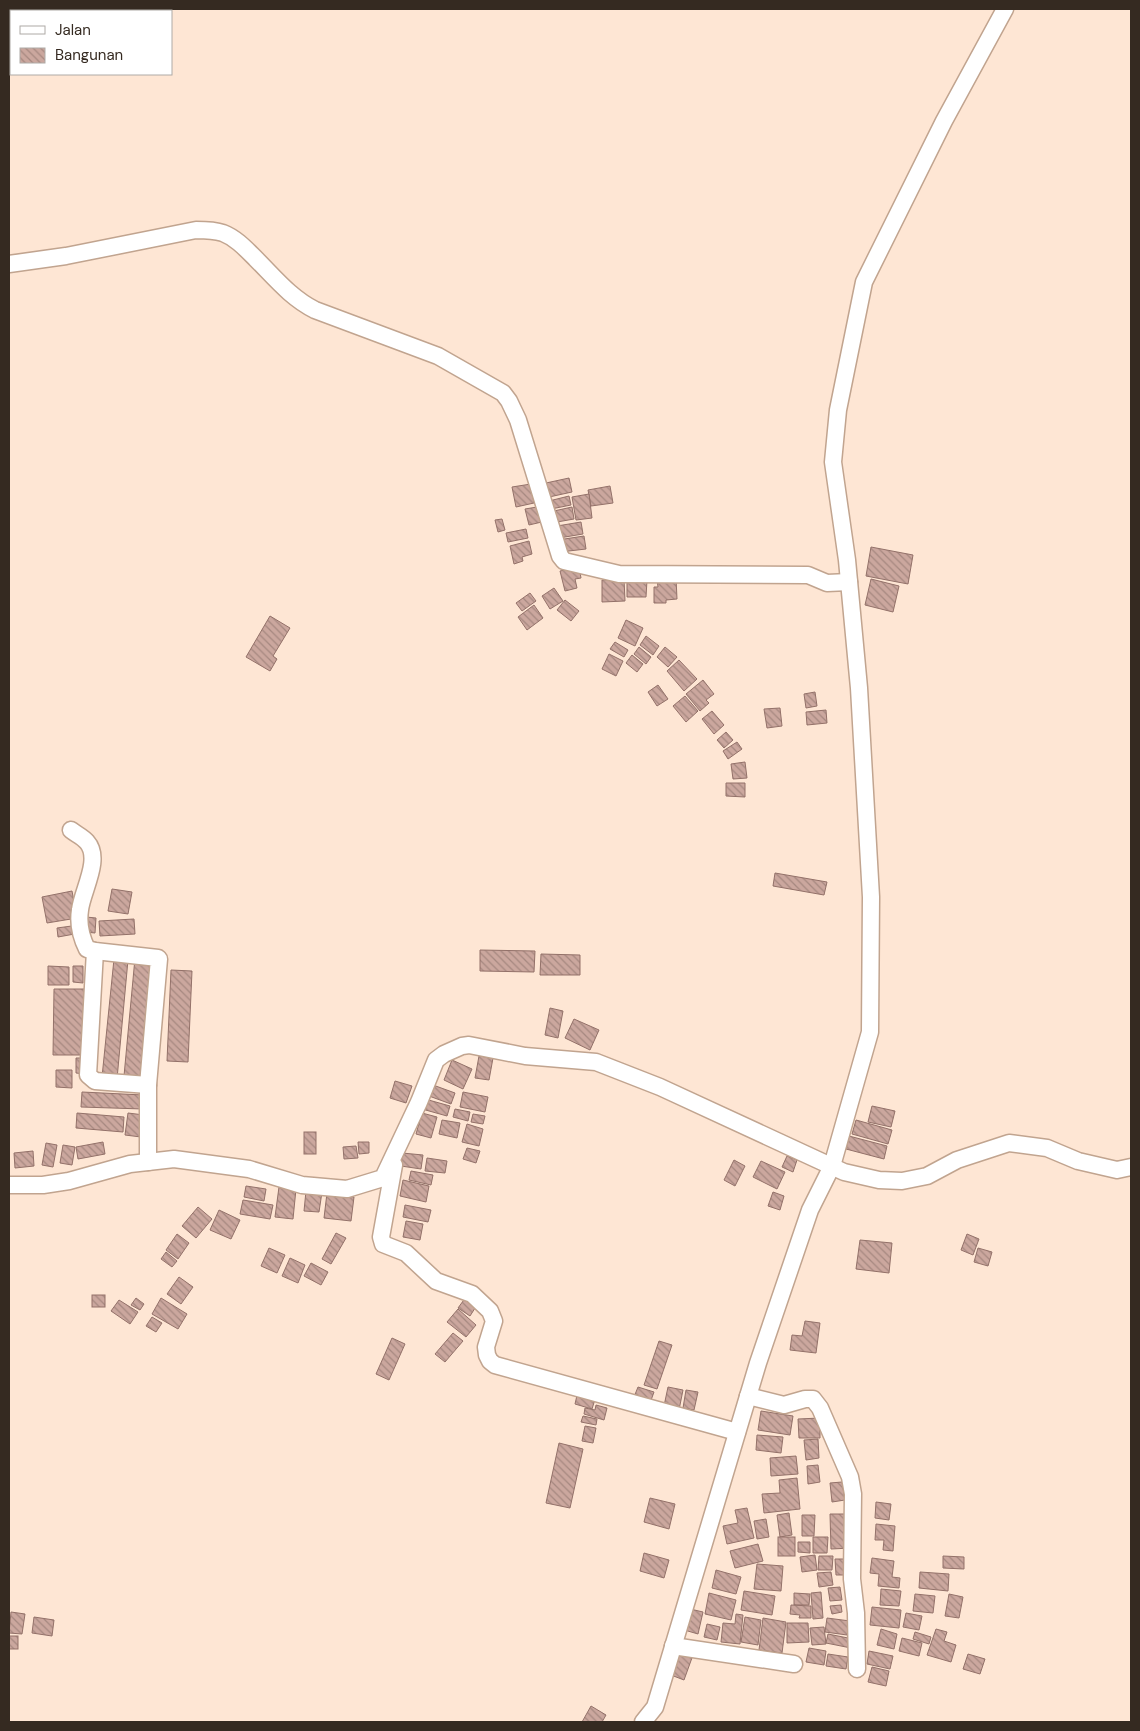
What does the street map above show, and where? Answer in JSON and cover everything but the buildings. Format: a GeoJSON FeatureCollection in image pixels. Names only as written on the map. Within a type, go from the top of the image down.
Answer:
{"type":"FeatureCollection","features":[{"type":"Feature","properties":{"kind":"street"},"geometry":{"type":"LineString","coordinates":[[643,1722],[655,1707],[748,1396],[810,1210],[832,1166],[870,1032],[872,897],[859,688],[839,583],[833,462],[838,410],[864,282],[944,121],[1006,9]]}},
{"type":"Feature","properties":{"kind":"street"},"geometry":{"type":"LineString","coordinates":[[9,264],[66,256],[196,230],[211,230],[223,233],[243,246],[284,288],[303,304],[438,356],[503,393],[518,420],[560,556],[564,561],[619,574],[808,576],[839,583]]}},
{"type":"Feature","properties":{"kind":"street"},"geometry":{"type":"LineString","coordinates":[[71,830],[88,842],[93,855],[80,908],[79,924],[87,948],[95,951],[148,956],[158,958],[159,960],[148,1085],[148,1162]]}},
{"type":"Feature","properties":{"kind":"street"},"geometry":{"type":"LineString","coordinates":[[95,951],[88,1075],[95,1081],[148,1085]]}},
{"type":"Feature","properties":{"kind":"street"},"geometry":{"type":"LineString","coordinates":[[9,1186],[43,1185],[69,1181],[130,1164],[174,1159],[249,1169],[302,1185],[347,1189],[383,1178],[436,1060],[444,1054],[469,1045],[525,1056],[596,1062],[660,1087],[844,1172],[879,1180],[902,1181],[927,1176],[957,1160],[1009,1143],[1047,1148],[1078,1161],[1117,1170],[1131,1167]]}},
{"type":"Feature","properties":{"kind":"street"},"geometry":{"type":"LineString","coordinates":[[396,1151],[381,1237],[383,1244],[406,1253],[436,1281],[443,1285],[472,1294],[490,1311],[494,1321],[486,1347],[490,1361],[495,1365],[737,1432]]}},
{"type":"Feature","properties":{"kind":"street"},"geometry":{"type":"LineString","coordinates":[[748,1396],[784,1405],[805,1399],[813,1399],[820,1408],[847,1466],[853,1494],[852,1579],[856,1613],[857,1668]]}},
{"type":"Feature","properties":{"kind":"street"},"geometry":{"type":"LineString","coordinates":[[673,1646],[794,1664]]}}]}
